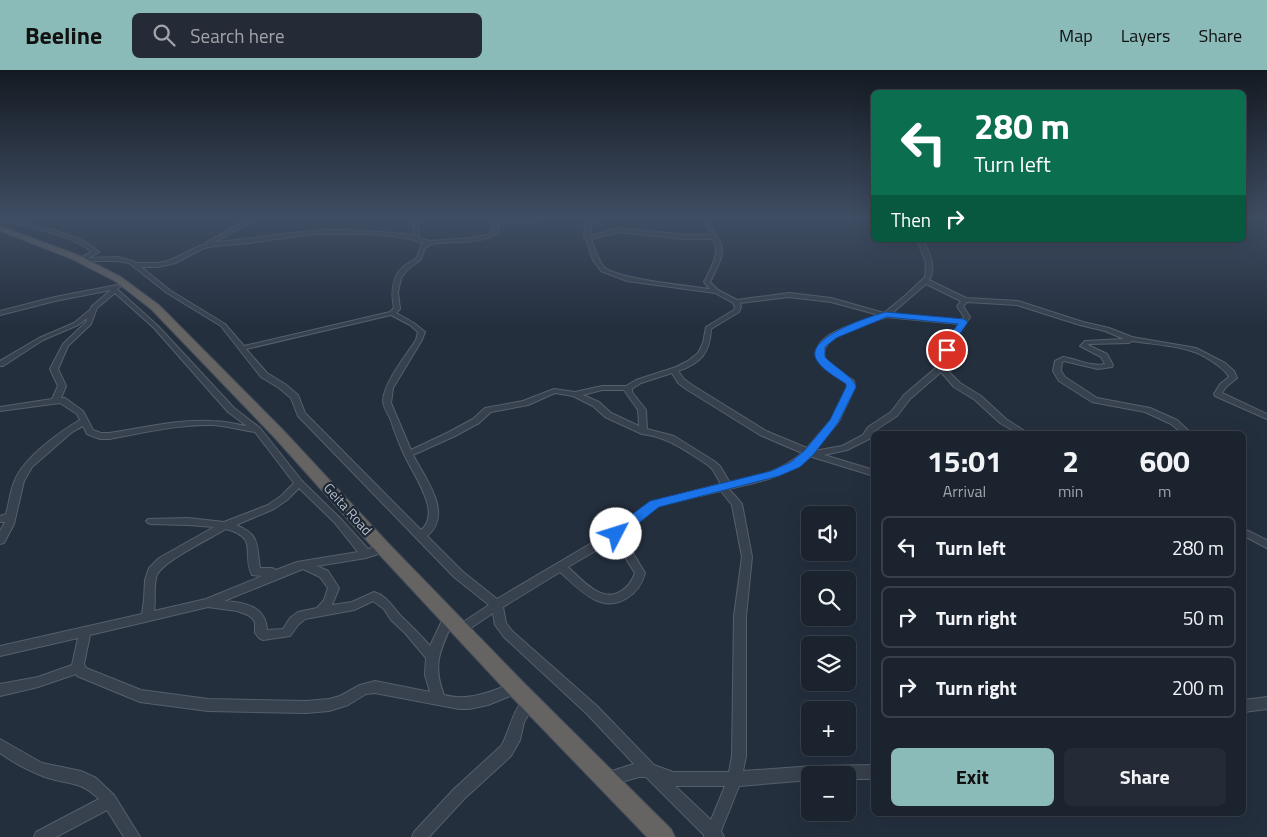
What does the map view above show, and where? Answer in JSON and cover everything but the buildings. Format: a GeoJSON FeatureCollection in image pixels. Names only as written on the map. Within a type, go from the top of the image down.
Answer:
{"type":"FeatureCollection","features":[{"type":"Feature","properties":{"kind":"highway","name":"Geita Road"},"geometry":{"type":"LineString","coordinates":[[67,253],[81,259],[118,288],[155,307],[201,352],[516,688],[663,837]]}},
{"type":"Feature","properties":{"kind":"street"},"geometry":{"type":"LineString","coordinates":[[169,263],[190,253]]}},
{"type":"Feature","properties":{"kind":"street"},"geometry":{"type":"LineString","coordinates":[[137,265],[169,263],[197,253]]}},
{"type":"Feature","properties":{"kind":"street"},"geometry":{"type":"LineString","coordinates":[[242,348],[392,314],[397,309],[396,280],[406,266],[420,258],[421,253]]}},
{"type":"Feature","properties":{"kind":"street"},"geometry":{"type":"LineString","coordinates":[[593,253],[600,268],[609,273],[628,279],[716,292],[736,302],[789,295],[831,300],[886,315],[964,322]]}},
{"type":"Feature","properties":{"kind":"street"},"geometry":{"type":"LineString","coordinates":[[716,292],[708,282],[719,253]]}},
{"type":"Feature","properties":{"kind":"street"},"geometry":{"type":"LineString","coordinates":[[812,454],[835,421],[851,387],[851,383],[829,367],[821,358],[819,352],[821,346],[825,341],[842,331],[886,315],[925,281],[929,272],[926,253]]}},
{"type":"Feature","properties":{"kind":"street"},"geometry":{"type":"LineString","coordinates":[[81,259],[122,259],[137,265],[169,292],[223,324],[264,375],[295,397],[301,414],[467,583],[497,605],[501,625],[508,634],[592,710],[713,836],[735,779],[740,730],[740,616],[747,557],[737,504],[724,487],[717,468],[671,438],[645,432],[608,416],[596,404],[575,394],[554,391],[525,403],[488,410],[476,420],[452,434],[408,454]]}},
{"type":"Feature","properties":{"kind":"street"},"geometry":{"type":"LineString","coordinates":[[925,281],[965,300],[1006,302],[1030,306],[1082,324],[1107,329],[1136,341]]}},
{"type":"Feature","properties":{"kind":"street"},"geometry":{"type":"LineString","coordinates":[[0,364],[42,339],[76,324],[118,288]]}},
{"type":"Feature","properties":{"kind":"street"},"geometry":{"type":"LineString","coordinates":[[0,313],[55,298],[118,288]]}},
{"type":"Feature","properties":{"kind":"street"},"geometry":{"type":"LineString","coordinates":[[118,288],[231,410],[257,430],[299,483],[337,520],[366,554]]}},
{"type":"Feature","properties":{"kind":"street"},"geometry":{"type":"LineString","coordinates":[[952,380],[948,359],[948,345],[966,317],[960,306],[965,300]]}},
{"type":"Feature","properties":{"kind":"street"},"geometry":{"type":"LineString","coordinates":[[575,394],[593,389],[628,388],[637,382],[674,370],[696,359],[708,340],[708,328],[737,311],[736,302]]}},
{"type":"Feature","properties":{"kind":"street"},"geometry":{"type":"LineString","coordinates":[[56,400],[62,386],[55,372],[55,366],[65,346],[89,322],[91,312]]}},
{"type":"Feature","properties":{"kind":"street"},"geometry":{"type":"LineString","coordinates":[[392,314],[412,324],[422,332],[389,388],[387,396],[387,403],[408,454],[430,496],[433,511],[430,529],[420,536]]}},
{"type":"Feature","properties":{"kind":"street"},"geometry":{"type":"LineString","coordinates":[[1184,431],[1174,422],[1159,414],[1131,406],[1095,400],[1069,384],[1059,375],[1057,371],[1059,362],[1063,359],[1104,367],[1109,364],[1104,356],[1084,346],[1087,342],[1136,341],[1183,346],[1211,357],[1231,373],[1233,378],[1223,386],[1218,394],[1267,417]]}},
{"type":"Feature","properties":{"kind":"street"},"geometry":{"type":"LineString","coordinates":[[460,629],[616,534],[654,504],[751,481],[788,468],[812,454],[844,448],[866,437],[871,429],[894,414],[909,394],[948,359]]}},
{"type":"Feature","properties":{"kind":"street"},"geometry":{"type":"LineString","coordinates":[[940,368],[952,380],[978,398],[1003,421],[1020,431]]}},
{"type":"Feature","properties":{"kind":"street"},"geometry":{"type":"LineString","coordinates":[[674,370],[681,381],[689,387],[763,433],[812,454],[871,472]]}},
{"type":"Feature","properties":{"kind":"street"},"geometry":{"type":"LineString","coordinates":[[628,388],[629,395],[642,410],[645,432]]}},
{"type":"Feature","properties":{"kind":"street"},"geometry":{"type":"LineString","coordinates":[[0,409],[62,400],[80,413],[83,422],[90,432],[100,436],[202,423],[257,430]]}},
{"type":"Feature","properties":{"kind":"street"},"geometry":{"type":"LineString","coordinates":[[0,540],[11,517],[20,481],[28,465],[68,430],[83,422]]}},
{"type":"Feature","properties":{"kind":"street"},"geometry":{"type":"LineString","coordinates":[[147,617],[150,600],[150,580],[153,571],[163,561],[223,526],[271,506],[284,498],[299,483]]}},
{"type":"Feature","properties":{"kind":"street"},"geometry":{"type":"LineString","coordinates":[[0,519],[11,517]]}},
{"type":"Feature","properties":{"kind":"street"},"geometry":{"type":"LineString","coordinates":[[151,521],[211,523],[242,531],[249,537],[254,550],[254,569],[256,572],[280,572]]}},
{"type":"Feature","properties":{"kind":"street"},"geometry":{"type":"LineString","coordinates":[[1246,533],[1267,544]]}},
{"type":"Feature","properties":{"kind":"street"},"geometry":{"type":"LineString","coordinates":[[561,566],[590,592],[603,600],[622,598],[637,583],[640,574],[616,534]]}},
{"type":"Feature","properties":{"kind":"street"},"geometry":{"type":"LineString","coordinates":[[0,651],[208,603],[280,572],[304,565],[366,554],[383,548]]}},
{"type":"Feature","properties":{"kind":"street"},"geometry":{"type":"LineString","coordinates":[[304,565],[324,574],[334,588],[330,603],[320,613]]}},
{"type":"Feature","properties":{"kind":"street"},"geometry":{"type":"LineString","coordinates":[[208,603],[255,612],[259,616],[262,625],[261,633],[264,636],[286,633],[297,618],[354,606],[374,596],[388,606],[395,617],[432,655]]}},
{"type":"Feature","properties":{"kind":"street"},"geometry":{"type":"LineString","coordinates":[[439,699],[432,677],[432,655],[449,617]]}},
{"type":"Feature","properties":{"kind":"street"},"geometry":{"type":"LineString","coordinates":[[85,632],[78,657],[78,668],[81,672],[140,696],[208,705],[306,707],[329,705],[343,701],[364,689],[375,686],[450,703],[477,703],[494,699],[516,688]]}},
{"type":"Feature","properties":{"kind":"street"},"geometry":{"type":"LineString","coordinates":[[0,690],[38,682],[78,668]]}},
{"type":"Feature","properties":{"kind":"street"},"geometry":{"type":"LineString","coordinates":[[419,837],[459,794],[506,751],[512,740],[518,720],[530,702]]}},
{"type":"Feature","properties":{"kind":"street"},"geometry":{"type":"LineString","coordinates":[[1246,706],[1267,702]]}},
{"type":"Feature","properties":{"kind":"street"},"geometry":{"type":"LineString","coordinates":[[0,745],[36,767],[80,778],[100,789],[133,837]]}},
{"type":"Feature","properties":{"kind":"street"},"geometry":{"type":"LineString","coordinates":[[606,780],[640,770],[649,770],[673,779],[735,779],[813,773],[871,772]]}},
{"type":"Feature","properties":{"kind":"street"},"geometry":{"type":"LineString","coordinates":[[41,837],[109,801]]}},
{"type":"Feature","properties":{"kind":"route"},"geometry":{"type":"LineString","coordinates":[[616,534],[654,504],[668,499],[751,481],[775,474],[796,464],[822,439],[835,421],[851,387],[851,383],[846,378],[829,367],[821,358],[819,352],[821,346],[832,336],[858,324],[886,315],[964,322],[948,345],[947,350]]}}]}
